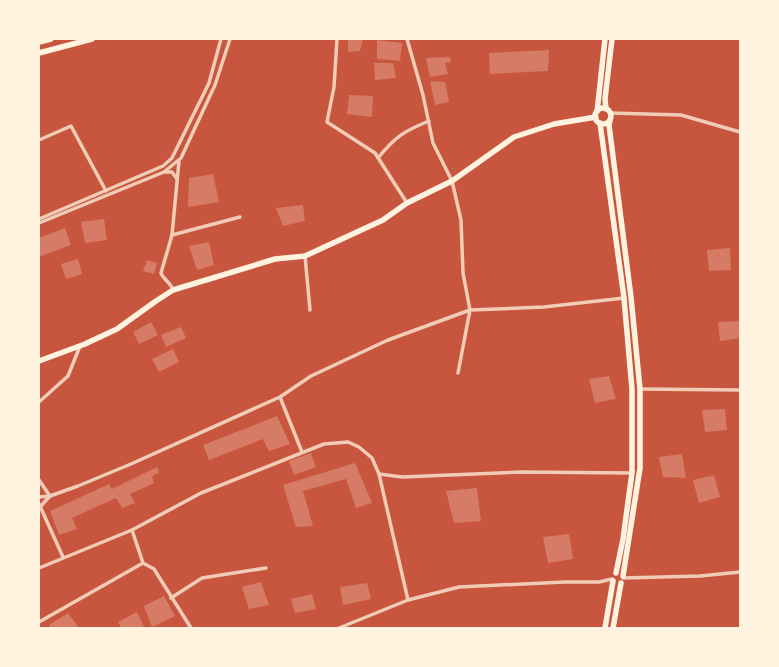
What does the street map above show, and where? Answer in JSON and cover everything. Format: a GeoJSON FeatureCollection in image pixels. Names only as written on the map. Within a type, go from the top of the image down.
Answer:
{"type":"FeatureCollection","features":[{"type":"Feature","properties":{"kind":"main road"},"geometry":{"type":"LineString","coordinates":[[39,42],[49,39]]}},
{"type":"Feature","properties":{"kind":"main road"},"geometry":{"type":"LineString","coordinates":[[39,52],[92,39]]}},
{"type":"Feature","properties":{"kind":"main road"},"geometry":{"type":"LineString","coordinates":[[605,39],[596,114],[600,123],[624,298],[632,389],[632,472],[628,507],[616,573],[612,580],[606,628]]}},
{"type":"Feature","properties":{"kind":"main road"},"geometry":{"type":"LineString","coordinates":[[612,39],[605,99],[610,120],[609,125],[613,170],[631,297],[640,389],[640,468],[622,579],[612,628]]}},
{"type":"Feature","properties":{"kind":"main road"},"geometry":{"type":"LineString","coordinates":[[39,361],[80,346],[117,329],[173,290],[275,259],[305,256],[383,220],[407,203],[452,181],[514,137],[554,124],[596,114],[601,109],[608,111]]}},
{"type":"Feature","properties":{"kind":"main road"},"geometry":{"type":"LineString","coordinates":[[600,123],[606,123],[610,120]]}},
{"type":"Feature","properties":{"kind":"main road"},"geometry":{"type":"LineString","coordinates":[[616,573],[620,573],[622,579]]}},
{"type":"Feature","properties":{"kind":"main road"},"geometry":{"type":"LineString","coordinates":[[612,580],[616,584],[622,579]]}},
{"type":"Feature","properties":{"kind":"street"},"geometry":{"type":"LineString","coordinates":[[39,219],[163,166],[172,158],[209,83],[221,39]]}},
{"type":"Feature","properties":{"kind":"street"},"geometry":{"type":"LineString","coordinates":[[173,290],[171,284],[163,278],[162,273],[172,235],[180,160],[215,85],[230,39]]}},
{"type":"Feature","properties":{"kind":"street"},"geometry":{"type":"LineString","coordinates":[[337,39],[334,87],[327,122],[375,153],[407,203]]}},
{"type":"Feature","properties":{"kind":"street"},"geometry":{"type":"LineString","coordinates":[[407,39],[423,95],[433,143],[452,181],[461,220],[463,273],[470,310],[458,373]]}},
{"type":"Feature","properties":{"kind":"street"},"geometry":{"type":"LineString","coordinates":[[608,111],[681,115],[740,132]]}},
{"type":"Feature","properties":{"kind":"street"},"geometry":{"type":"LineString","coordinates":[[378,158],[390,144],[406,130],[429,121]]}},
{"type":"Feature","properties":{"kind":"street"},"geometry":{"type":"LineString","coordinates":[[39,140],[71,126],[106,191]]}},
{"type":"Feature","properties":{"kind":"street"},"geometry":{"type":"LineString","coordinates":[[39,222],[164,172],[180,160]]}},
{"type":"Feature","properties":{"kind":"street"},"geometry":{"type":"LineString","coordinates":[[164,172],[172,172],[177,179]]}},
{"type":"Feature","properties":{"kind":"street"},"geometry":{"type":"LineString","coordinates":[[172,235],[240,217]]}},
{"type":"Feature","properties":{"kind":"street"},"geometry":{"type":"LineString","coordinates":[[305,256],[310,310]]}},
{"type":"Feature","properties":{"kind":"street"},"geometry":{"type":"LineString","coordinates":[[39,497],[50,496],[131,464],[280,397],[311,376],[388,340],[470,310],[544,307],[624,298]]}},
{"type":"Feature","properties":{"kind":"street"},"geometry":{"type":"LineString","coordinates":[[39,402],[68,376],[80,346]]}},
{"type":"Feature","properties":{"kind":"street"},"geometry":{"type":"LineString","coordinates":[[640,389],[740,390]]}},
{"type":"Feature","properties":{"kind":"street"},"geometry":{"type":"LineString","coordinates":[[280,397],[302,452]]}},
{"type":"Feature","properties":{"kind":"street"},"geometry":{"type":"LineString","coordinates":[[39,568],[132,530],[201,492],[324,444],[348,442],[359,447],[372,458],[379,474],[408,600]]}},
{"type":"Feature","properties":{"kind":"street"},"geometry":{"type":"LineString","coordinates":[[379,474],[402,477],[522,472],[632,472]]}},
{"type":"Feature","properties":{"kind":"street"},"geometry":{"type":"LineString","coordinates":[[39,480],[50,496]]}},
{"type":"Feature","properties":{"kind":"street"},"geometry":{"type":"LineString","coordinates":[[50,496],[40,506],[63,557]]}},
{"type":"Feature","properties":{"kind":"street"},"geometry":{"type":"LineString","coordinates":[[132,530],[143,563],[154,569],[171,598],[192,628]]}},
{"type":"Feature","properties":{"kind":"street"},"geometry":{"type":"LineString","coordinates":[[39,622],[143,563]]}},
{"type":"Feature","properties":{"kind":"street"},"geometry":{"type":"LineString","coordinates":[[171,598],[202,578],[266,568]]}},
{"type":"Feature","properties":{"kind":"street"},"geometry":{"type":"LineString","coordinates":[[622,579],[700,576],[740,572]]}},
{"type":"Feature","properties":{"kind":"street"},"geometry":{"type":"LineString","coordinates":[[339,628],[408,600],[459,587],[564,582],[599,582],[612,580]]}},
{"type":"Feature","properties":{"kind":"building"},"geometry":{"type":"Polygon","coordinates":[[[348,39],[363,39],[360,51],[348,52],[348,39]]]}},
{"type":"Feature","properties":{"kind":"building"},"geometry":{"type":"Polygon","coordinates":[[[377,40],[402,43],[400,61],[377,59],[377,40]]]}},
{"type":"Feature","properties":{"kind":"building"},"geometry":{"type":"Polygon","coordinates":[[[549,50],[548,71],[490,74],[489,53],[549,50]]]}},
{"type":"Feature","properties":{"kind":"building"},"geometry":{"type":"Polygon","coordinates":[[[450,57],[451,62],[445,63],[448,74],[430,77],[426,58],[450,57]]]}},
{"type":"Feature","properties":{"kind":"building"},"geometry":{"type":"Polygon","coordinates":[[[374,63],[393,63],[396,78],[375,80],[374,63]]]}},
{"type":"Feature","properties":{"kind":"building"},"geometry":{"type":"Polygon","coordinates":[[[430,81],[445,82],[449,102],[435,105],[430,81]]]}},
{"type":"Feature","properties":{"kind":"building"},"geometry":{"type":"Polygon","coordinates":[[[349,95],[373,96],[372,117],[347,114],[349,95]]]}},
{"type":"Feature","properties":{"kind":"building"},"geometry":{"type":"Polygon","coordinates":[[[213,174],[219,202],[188,207],[189,178],[213,174]]]}},
{"type":"Feature","properties":{"kind":"building"},"geometry":{"type":"Polygon","coordinates":[[[303,205],[305,221],[283,226],[276,208],[303,205]]]}},
{"type":"Feature","properties":{"kind":"building"},"geometry":{"type":"Polygon","coordinates":[[[104,219],[107,240],[85,243],[81,222],[104,219]]]}},
{"type":"Feature","properties":{"kind":"building"},"geometry":{"type":"Polygon","coordinates":[[[65,228],[71,245],[39,257],[39,238],[65,228]]]}},
{"type":"Feature","properties":{"kind":"building"},"geometry":{"type":"Polygon","coordinates":[[[209,242],[214,265],[197,270],[189,246],[209,242]]]}},
{"type":"Feature","properties":{"kind":"building"},"geometry":{"type":"Polygon","coordinates":[[[730,248],[731,270],[709,271],[707,250],[730,248]]]}},
{"type":"Feature","properties":{"kind":"building"},"geometry":{"type":"Polygon","coordinates":[[[78,259],[82,274],[66,279],[61,264],[78,259]]]}},
{"type":"Feature","properties":{"kind":"building"},"geometry":{"type":"Polygon","coordinates":[[[147,260],[157,263],[154,274],[143,271],[147,260]]]}},
{"type":"Feature","properties":{"kind":"building"},"geometry":{"type":"Polygon","coordinates":[[[740,321],[740,338],[720,341],[718,322],[740,321]]]}},
{"type":"Feature","properties":{"kind":"building"},"geometry":{"type":"Polygon","coordinates":[[[151,322],[158,335],[139,344],[133,332],[151,322]]]}},
{"type":"Feature","properties":{"kind":"building"},"geometry":{"type":"Polygon","coordinates":[[[181,327],[186,338],[166,347],[161,335],[181,327]]]}},
{"type":"Feature","properties":{"kind":"building"},"geometry":{"type":"Polygon","coordinates":[[[173,349],[179,362],[159,372],[152,359],[173,349]]]}},
{"type":"Feature","properties":{"kind":"building"},"geometry":{"type":"Polygon","coordinates":[[[609,376],[616,399],[595,403],[589,379],[609,376]]]}},
{"type":"Feature","properties":{"kind":"building"},"geometry":{"type":"Polygon","coordinates":[[[725,409],[727,430],[705,432],[702,410],[725,409]]]}},
{"type":"Feature","properties":{"kind":"building"},"geometry":{"type":"Polygon","coordinates":[[[277,416],[290,444],[269,451],[263,439],[209,460],[203,445],[277,416]]]}},
{"type":"Feature","properties":{"kind":"building"},"geometry":{"type":"Polygon","coordinates":[[[311,453],[316,467],[294,475],[289,461],[311,453]]]}},
{"type":"Feature","properties":{"kind":"building"},"geometry":{"type":"Polygon","coordinates":[[[682,454],[686,478],[663,477],[659,457],[682,454]]]}},
{"type":"Feature","properties":{"kind":"building"},"geometry":{"type":"Polygon","coordinates":[[[355,463],[372,503],[356,508],[346,479],[303,491],[313,526],[296,527],[283,485],[355,463]]]}},
{"type":"Feature","properties":{"kind":"building"},"geometry":{"type":"Polygon","coordinates":[[[157,467],[159,473],[152,476],[154,483],[130,494],[135,503],[122,508],[116,498],[72,518],[77,529],[59,535],[50,511],[109,484],[112,489],[157,467]]]}},
{"type":"Feature","properties":{"kind":"building"},"geometry":{"type":"Polygon","coordinates":[[[714,475],[720,497],[699,503],[693,480],[714,475]]]}},
{"type":"Feature","properties":{"kind":"building"},"geometry":{"type":"Polygon","coordinates":[[[477,488],[481,521],[454,523],[446,491],[477,488]]]}},
{"type":"Feature","properties":{"kind":"building"},"geometry":{"type":"Polygon","coordinates":[[[569,534],[573,559],[548,563],[543,537],[569,534]]]}},
{"type":"Feature","properties":{"kind":"building"},"geometry":{"type":"Polygon","coordinates":[[[261,582],[269,605],[249,609],[242,587],[261,582]]]}},
{"type":"Feature","properties":{"kind":"building"},"geometry":{"type":"Polygon","coordinates":[[[367,583],[371,599],[343,605],[340,587],[367,583]]]}},
{"type":"Feature","properties":{"kind":"building"},"geometry":{"type":"Polygon","coordinates":[[[312,594],[316,609],[295,613],[291,599],[312,594]]]}},
{"type":"Feature","properties":{"kind":"building"},"geometry":{"type":"Polygon","coordinates":[[[164,596],[175,616],[152,627],[144,606],[164,596]]]}},
{"type":"Feature","properties":{"kind":"building"},"geometry":{"type":"Polygon","coordinates":[[[137,612],[144,627],[121,628],[118,622],[137,612]]]}},
{"type":"Feature","properties":{"kind":"building"},"geometry":{"type":"Polygon","coordinates":[[[68,613],[79,628],[51,628],[49,625],[68,613]]]}}]}
